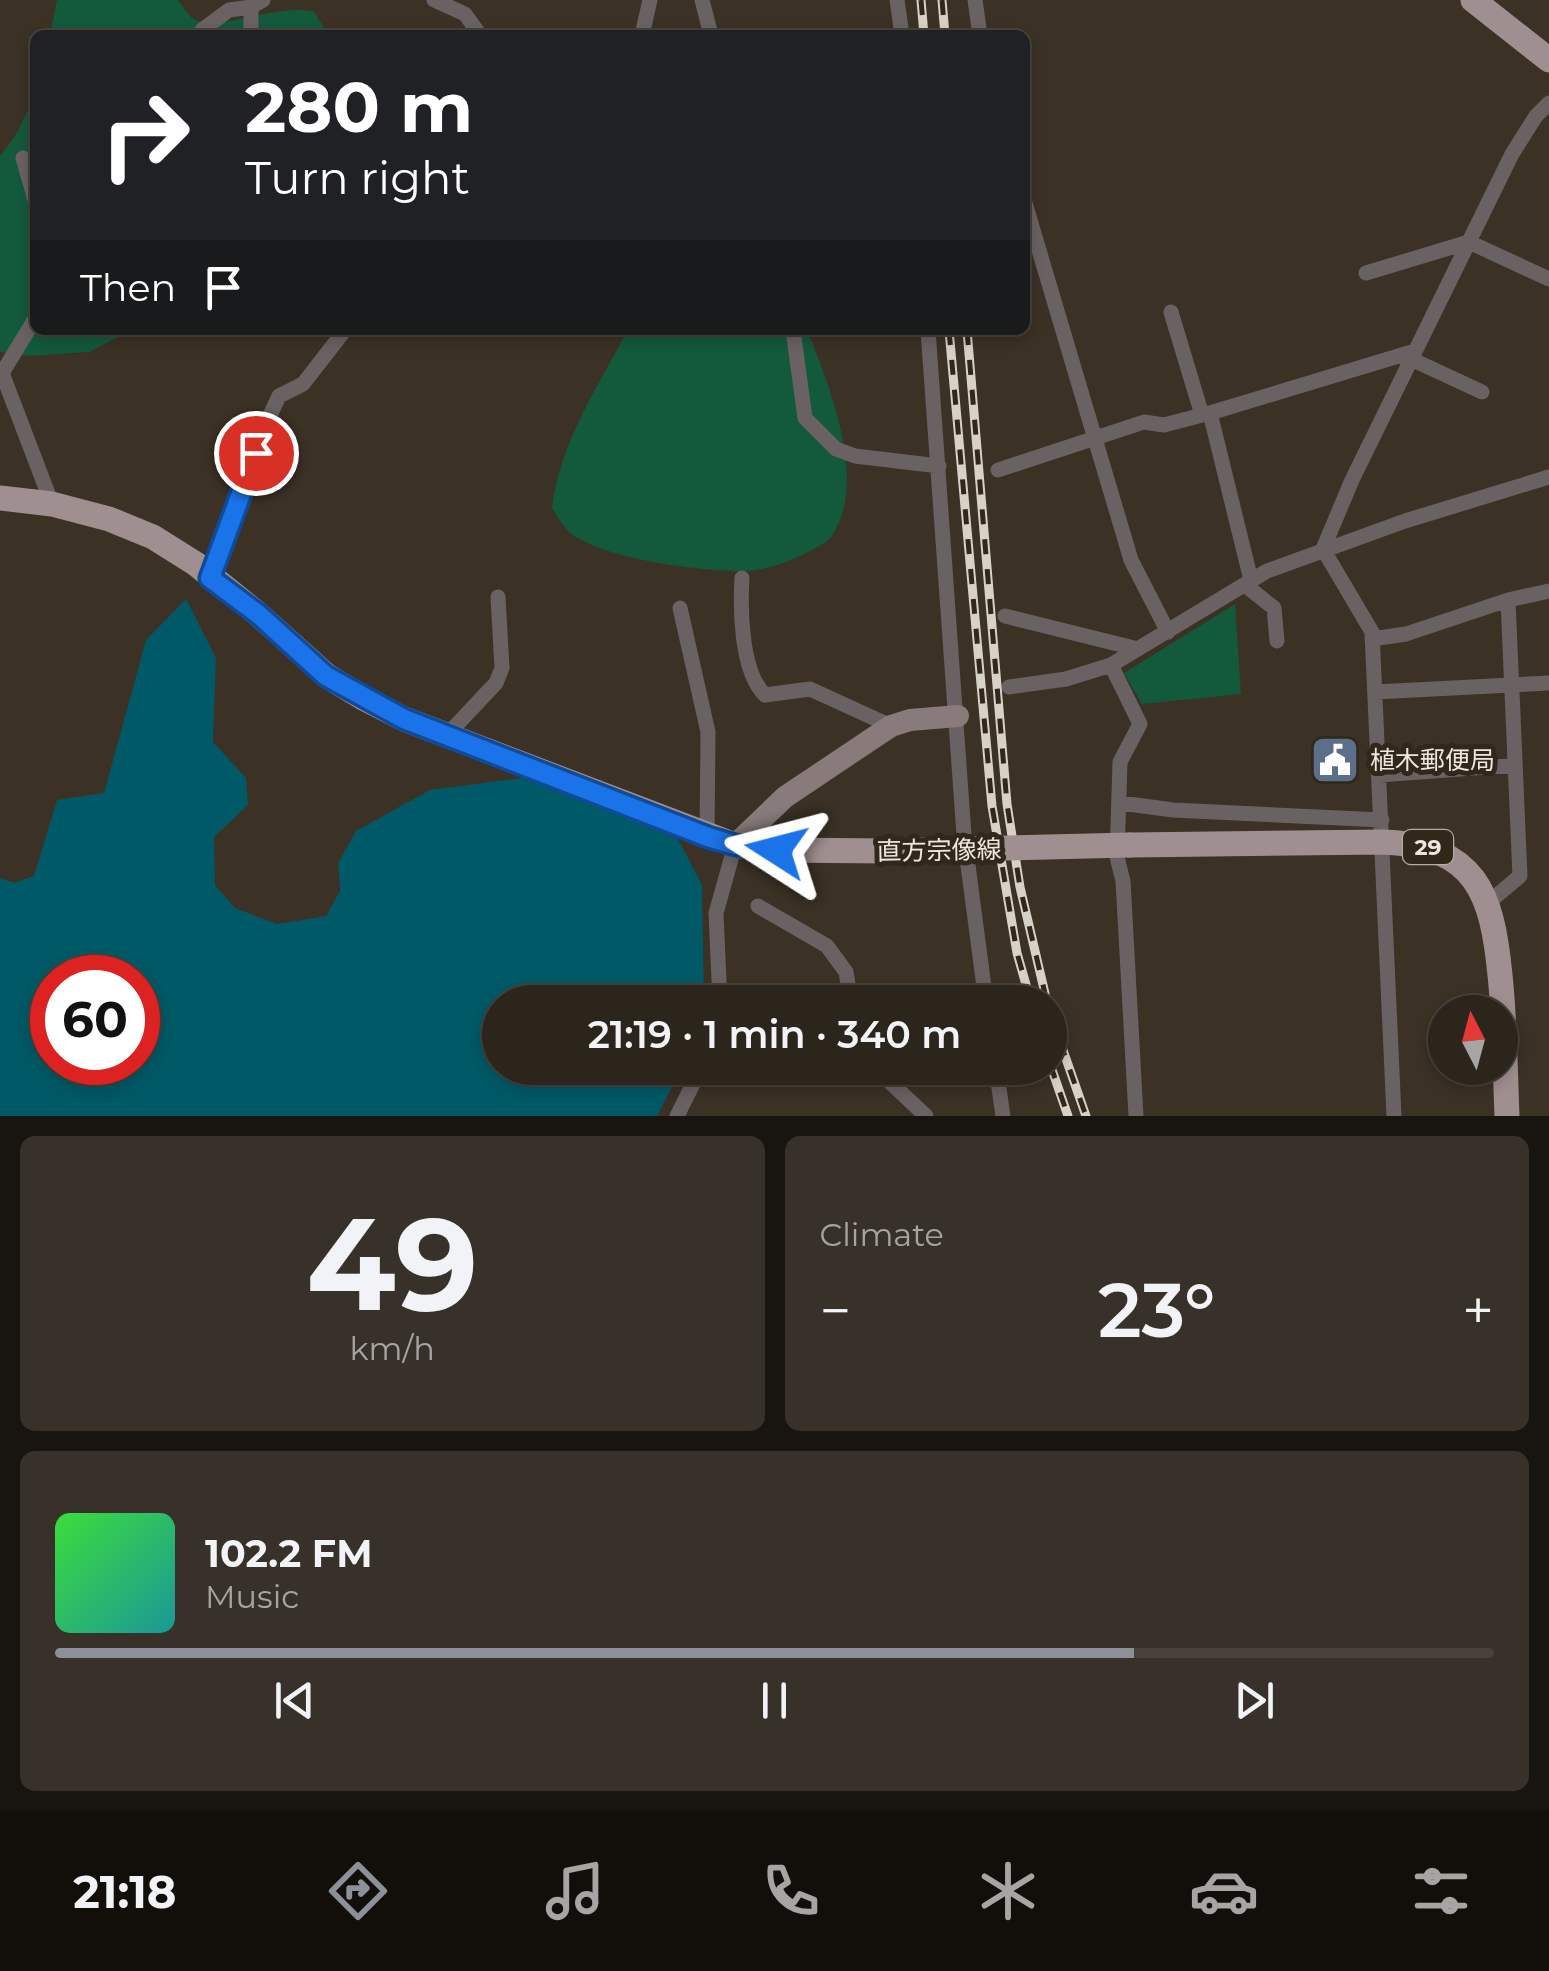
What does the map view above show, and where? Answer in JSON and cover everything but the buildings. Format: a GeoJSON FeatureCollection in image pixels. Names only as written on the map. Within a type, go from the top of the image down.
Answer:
{"type":"FeatureCollection","features":[{"type":"Feature","properties":{"kind":"main road"},"geometry":{"type":"LineString","coordinates":[[1473,0],[1549,60]]}},
{"type":"Feature","properties":{"kind":"main road","name":"直方宗像線"},"geometry":{"type":"LineString","coordinates":[[0,498],[52,504],[153,537],[196,564],[326,676],[404,719],[735,845],[776,850],[887,852],[1130,845],[1383,831],[1443,853],[1466,871],[1488,903],[1503,1001],[1506,1116]]}},
{"type":"Feature","properties":{"kind":"street"},"geometry":{"type":"LineString","coordinates":[[434,0],[465,14],[476,30]]}},
{"type":"Feature","properties":{"kind":"street"},"geometry":{"type":"LineString","coordinates":[[643,30],[650,0]]}},
{"type":"Feature","properties":{"kind":"street"},"geometry":{"type":"LineString","coordinates":[[702,0],[710,30]]}},
{"type":"Feature","properties":{"kind":"street"},"geometry":{"type":"LineString","coordinates":[[897,0],[901,30]]}},
{"type":"Feature","properties":{"kind":"street"},"geometry":{"type":"LineString","coordinates":[[975,0],[979,30]]}},
{"type":"Feature","properties":{"kind":"street"},"geometry":{"type":"LineString","coordinates":[[202,30],[229,10],[257,4],[252,30]]}},
{"type":"Feature","properties":{"kind":"street"},"geometry":{"type":"LineString","coordinates":[[1323,549],[1352,480],[1512,154],[1549,103]]}},
{"type":"Feature","properties":{"kind":"street"},"geometry":{"type":"LineString","coordinates":[[23,158],[30,182]]}},
{"type":"Feature","properties":{"kind":"street"},"geometry":{"type":"LineString","coordinates":[[1030,220],[1131,560],[1168,632]]}},
{"type":"Feature","properties":{"kind":"street"},"geometry":{"type":"LineString","coordinates":[[1366,273],[1469,242],[1549,279]]}},
{"type":"Feature","properties":{"kind":"street"},"geometry":{"type":"LineString","coordinates":[[1170,312],[1206,414],[1248,582],[1274,608],[1278,641]]}},
{"type":"Feature","properties":{"kind":"street"},"geometry":{"type":"LineString","coordinates":[[30,328],[2,373],[52,504]]}},
{"type":"Feature","properties":{"kind":"street"},"geometry":{"type":"LineString","coordinates":[[210,578],[266,424],[280,396],[303,384],[342,335]]}},
{"type":"Feature","properties":{"kind":"street"},"geometry":{"type":"LineString","coordinates":[[794,335],[805,418],[836,449],[855,456],[938,466]]}},
{"type":"Feature","properties":{"kind":"street"},"geometry":{"type":"LineString","coordinates":[[928,335],[964,835],[984,985]]}},
{"type":"Feature","properties":{"kind":"street"},"geometry":{"type":"LineString","coordinates":[[998,470],[1144,422],[1164,425],[1413,355],[1482,392]]}},
{"type":"Feature","properties":{"kind":"street"},"geometry":{"type":"LineString","coordinates":[[1009,687],[1066,679],[1111,665],[1268,570],[1549,477]]}},
{"type":"Feature","properties":{"kind":"street"},"geometry":{"type":"LineString","coordinates":[[1323,549],[1366,619],[1372,639],[1394,1116]]}},
{"type":"Feature","properties":{"kind":"street"},"geometry":{"type":"LineString","coordinates":[[742,578],[740,620],[756,686],[765,695],[810,689],[890,726]]}},
{"type":"Feature","properties":{"kind":"street"},"geometry":{"type":"LineString","coordinates":[[1372,639],[1406,634],[1508,600],[1549,591]]}},
{"type":"Feature","properties":{"kind":"street"},"geometry":{"type":"LineString","coordinates":[[447,735],[496,683],[502,668],[498,597]]}},
{"type":"Feature","properties":{"kind":"street"},"geometry":{"type":"LineString","coordinates":[[1488,903],[1520,876],[1508,600]]}},
{"type":"Feature","properties":{"kind":"street"},"geometry":{"type":"LineString","coordinates":[[680,608],[708,732],[708,837]]}},
{"type":"Feature","properties":{"kind":"street"},"geometry":{"type":"LineString","coordinates":[[1005,616],[1138,649]]}},
{"type":"Feature","properties":{"kind":"street"},"geometry":{"type":"LineString","coordinates":[[1111,665],[1140,724],[1120,762],[1117,857],[1123,881],[1136,1116]]}},
{"type":"Feature","properties":{"kind":"street"},"geometry":{"type":"LineString","coordinates":[[1375,692],[1549,683]]}},
{"type":"Feature","properties":{"kind":"street"},"geometry":{"type":"LineString","coordinates":[[719,985],[716,913],[735,845],[785,797],[890,726],[910,720],[958,716]]}},
{"type":"Feature","properties":{"kind":"street"},"geometry":{"type":"LineString","coordinates":[[1378,775],[1515,765]]}},
{"type":"Feature","properties":{"kind":"street"},"geometry":{"type":"LineString","coordinates":[[1121,803],[1383,831]]}},
{"type":"Feature","properties":{"kind":"street"},"geometry":{"type":"LineString","coordinates":[[758,906],[827,946],[846,972],[848,985]]}},
{"type":"Feature","properties":{"kind":"street"},"geometry":{"type":"LineString","coordinates":[[677,1116],[692,1085]]}},
{"type":"Feature","properties":{"kind":"street"},"geometry":{"type":"LineString","coordinates":[[894,1085],[926,1116]]}},
{"type":"Feature","properties":{"kind":"street"},"geometry":{"type":"LineString","coordinates":[[998,1085],[1003,1116]]}},
{"type":"Feature","properties":{"kind":"green space"},"geometry":{"type":"Polygon","coordinates":[[[57,0],[178,0],[192,17],[205,23],[299,10],[314,12],[326,30],[51,30],[57,0]]]}},
{"type":"Feature","properties":{"kind":"green space"},"geometry":{"type":"Polygon","coordinates":[[[30,106],[30,335],[122,335],[89,352],[28,356],[0,352],[0,156],[30,106]]]}},
{"type":"Feature","properties":{"kind":"green space"},"geometry":{"type":"Polygon","coordinates":[[[625,335],[809,335],[842,433],[847,488],[842,513],[830,538],[814,549],[760,569],[701,569],[605,550],[567,531],[552,508],[563,461],[581,416],[625,335]]]}},
{"type":"Feature","properties":{"kind":"green space"},"geometry":{"type":"Polygon","coordinates":[[[1235,604],[1241,694],[1142,704],[1124,673],[1235,604]]]}},
{"type":"Feature","properties":{"kind":"water"},"geometry":{"type":"Polygon","coordinates":[[[186,599],[216,658],[213,742],[246,778],[248,805],[214,837],[215,885],[235,908],[277,924],[326,916],[340,891],[338,863],[356,831],[430,790],[537,776],[595,798],[678,839],[702,885],[704,985],[482,985],[482,1085],[673,1085],[657,1116],[0,1116],[0,878],[14,883],[34,876],[57,800],[104,793],[146,640],[186,599]]]}},
{"type":"Feature","properties":{"kind":"railway"},"geometry":{"type":"LineString","coordinates":[[921,0],[924,30]]}},
{"type":"Feature","properties":{"kind":"railway"},"geometry":{"type":"LineString","coordinates":[[942,0],[945,30]]}},
{"type":"Feature","properties":{"kind":"railway"},"geometry":{"type":"LineString","coordinates":[[949,335],[992,806],[1026,985]]}},
{"type":"Feature","properties":{"kind":"railway"},"geometry":{"type":"LineString","coordinates":[[967,335],[1007,804],[1020,887],[1043,985]]}},
{"type":"Feature","properties":{"kind":"railway"},"geometry":{"type":"LineString","coordinates":[[1067,1062],[1086,1116]]}},
{"type":"Feature","properties":{"kind":"railway"},"geometry":{"type":"LineString","coordinates":[[1057,1085],[1068,1116]]}},
{"type":"Feature","properties":{"kind":"place","name":"植木郵便局"},"geometry":{"type":"Point","coordinates":[1335,760]}},
{"type":"Feature","properties":{"kind":"route"},"geometry":{"type":"LineString","coordinates":[[256,453],[210,578],[258,614],[326,676],[404,719],[601,796],[708,837],[776,850]]}}]}
